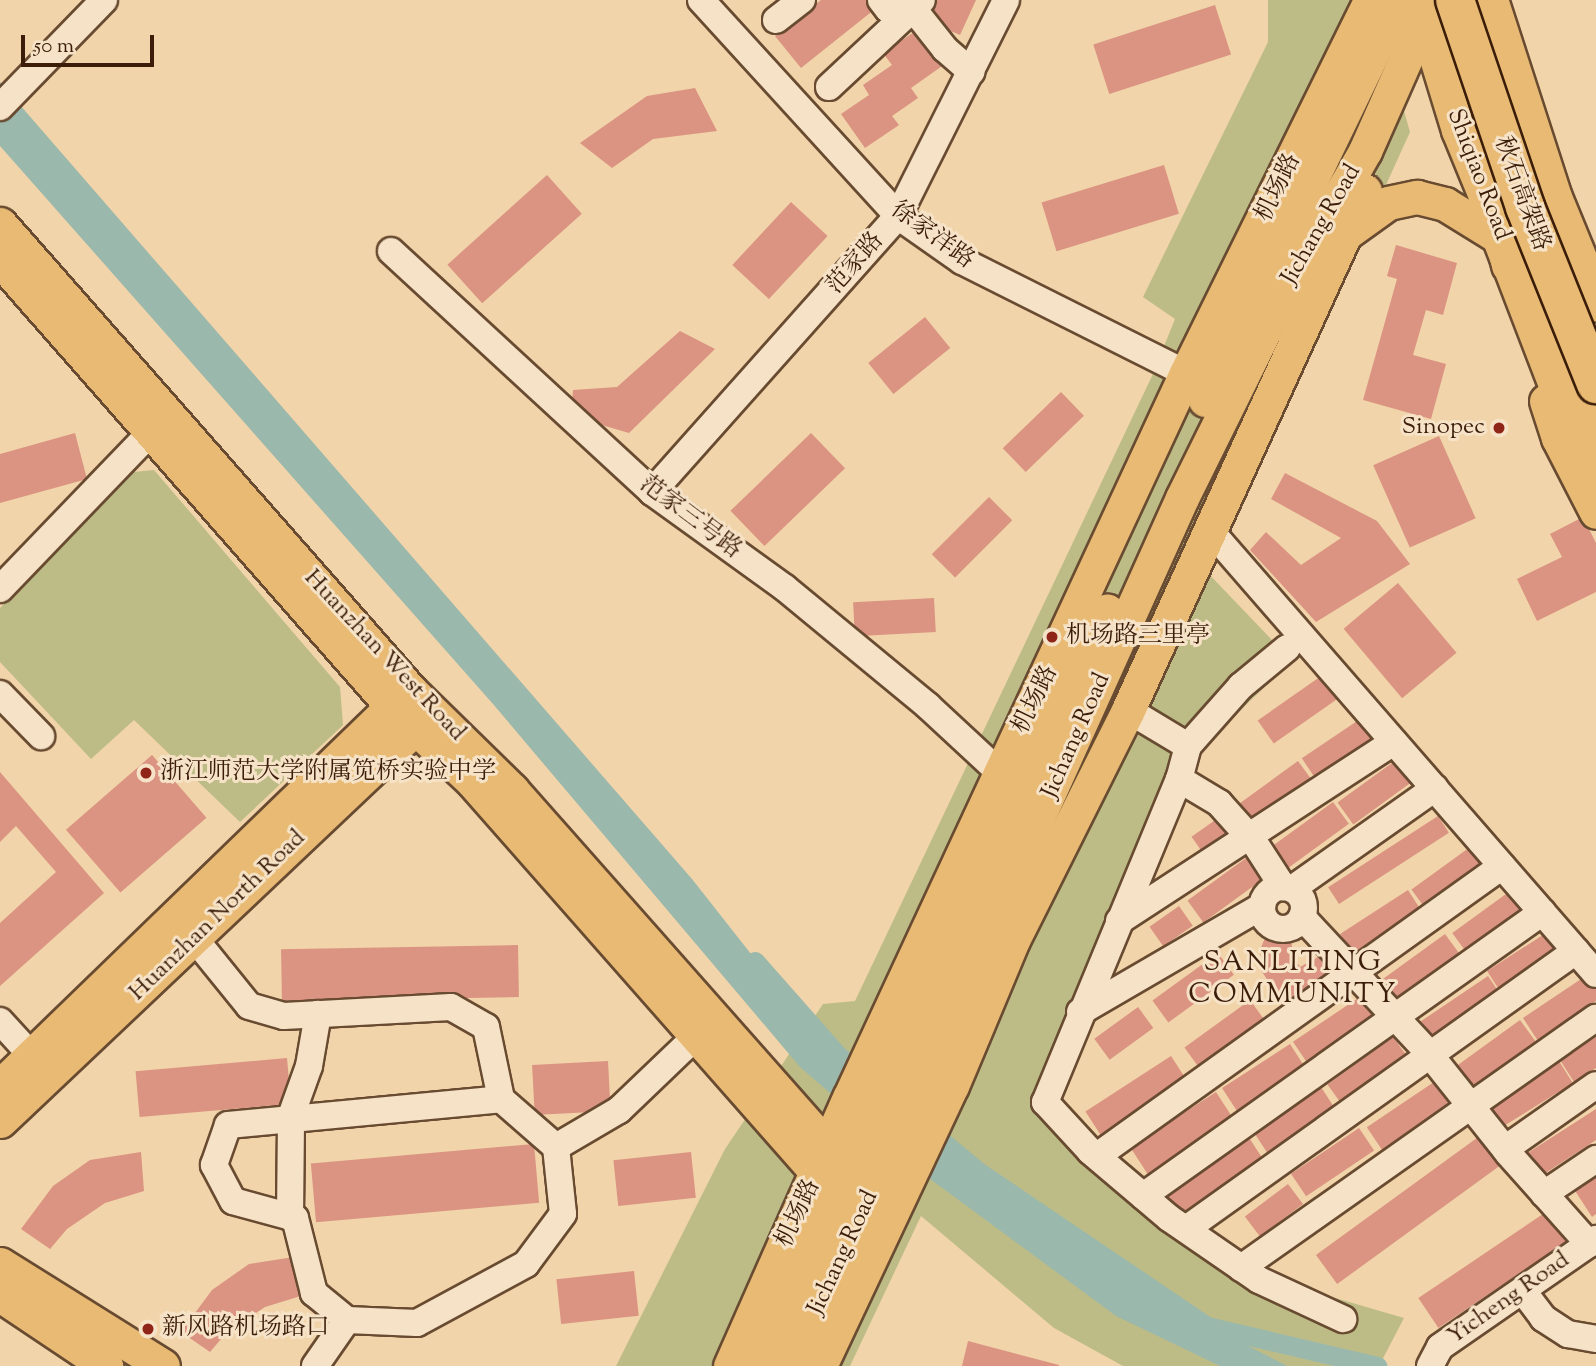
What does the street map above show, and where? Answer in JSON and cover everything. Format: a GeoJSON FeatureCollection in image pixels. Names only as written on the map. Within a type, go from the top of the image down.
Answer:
{"type":"FeatureCollection","features":[{"type":"Feature","properties":{"kind":"highway","name":"秋石高架路"},"geometry":{"type":"LineString","coordinates":[[1489,0],[1553,198],[1596,303]]}},
{"type":"Feature","properties":{"kind":"highway","name":"秋石高架路"},"geometry":{"type":"LineString","coordinates":[[1431,9],[1525,207],[1596,384]]}},
{"type":"Feature","properties":{"kind":"highway"},"geometry":{"type":"LineString","coordinates":[[1502,239],[1585,421],[1596,467]]}},
{"type":"Feature","properties":{"kind":"main road","name":"机场路"},"geometry":{"type":"LineString","coordinates":[[820,1366],[880,1130],[913,1066],[1000,773],[1186,373],[1370,0]]}},
{"type":"Feature","properties":{"kind":"main road"},"geometry":{"type":"LineString","coordinates":[[1508,0],[1596,262]]}},
{"type":"Feature","properties":{"kind":"main road","name":"机场路"},"geometry":{"type":"LineString","coordinates":[[913,1066],[1013,940],[1128,710],[1208,528],[1343,236],[1431,9]]}},
{"type":"Feature","properties":{"kind":"main road","name":"Shiqiao Road"},"geometry":{"type":"LineString","coordinates":[[1431,9],[1458,130],[1502,239],[1532,359],[1554,425],[1596,512]]}},
{"type":"Feature","properties":{"kind":"main road","name":"Jichang Road"},"geometry":{"type":"LineString","coordinates":[[761,1366],[913,1066],[1182,498],[1280,300],[1365,151],[1431,9]]}},
{"type":"Feature","properties":{"kind":"main road","name":"Jichang Road"},"geometry":{"type":"LineString","coordinates":[[913,1066],[1197,418],[1431,9]]}},
{"type":"Feature","properties":{"kind":"main road"},"geometry":{"type":"LineString","coordinates":[[1343,236],[1388,203],[1417,197],[1445,204],[1502,239]]}},
{"type":"Feature","properties":{"kind":"main road","name":"Huanzhan West Road"},"geometry":{"type":"LineString","coordinates":[[0,224],[472,781],[694,1038],[823,1161]]}},
{"type":"Feature","properties":{"kind":"main road","name":"Huanzhan West Road"},"geometry":{"type":"LineString","coordinates":[[0,260],[151,432],[412,709],[512,790],[823,1161]]}},
{"type":"Feature","properties":{"kind":"main road"},"geometry":{"type":"LineString","coordinates":[[1280,300],[1284,364]]}},
{"type":"Feature","properties":{"kind":"main road","name":"Huanzhan North Road"},"geometry":{"type":"LineString","coordinates":[[0,1121],[194,938],[412,709]]}},
{"type":"Feature","properties":{"kind":"main road","name":"Huanzhan North Road"},"geometry":{"type":"LineString","coordinates":[[0,1086],[412,709]]}},
{"type":"Feature","properties":{"kind":"main road"},"geometry":{"type":"LineString","coordinates":[[823,1161],[880,1130]]}},
{"type":"Feature","properties":{"kind":"main road","name":"Jichang Road"},"geometry":{"type":"LineString","coordinates":[[791,1366],[880,1130]]}},
{"type":"Feature","properties":{"kind":"main road","name":"机场路"},"geometry":{"type":"LineString","coordinates":[[730,1366],[823,1161]]}},
{"type":"Feature","properties":{"kind":"main road"},"geometry":{"type":"LineString","coordinates":[[0,1264],[163,1366]]}},
{"type":"Feature","properties":{"kind":"main road"},"geometry":{"type":"LineString","coordinates":[[0,1295],[106,1366]]}},
{"type":"Feature","properties":{"kind":"street"},"geometry":{"type":"LineString","coordinates":[[0,107],[104,0]]}},
{"type":"Feature","properties":{"kind":"street","name":"徐家洋路"},"geometry":{"type":"LineString","coordinates":[[701,0],[898,216],[962,261],[1186,373]]}},
{"type":"Feature","properties":{"kind":"street"},"geometry":{"type":"LineString","coordinates":[[776,20],[802,0]]}},
{"type":"Feature","properties":{"kind":"street"},"geometry":{"type":"LineString","coordinates":[[881,0],[888,9],[918,5]]}},
{"type":"Feature","properties":{"kind":"street","name":"范家路"},"geometry":{"type":"LineString","coordinates":[[652,492],[898,216],[1006,0]]}},
{"type":"Feature","properties":{"kind":"street"},"geometry":{"type":"LineString","coordinates":[[918,5],[945,49],[971,72]]}},
{"type":"Feature","properties":{"kind":"street"},"geometry":{"type":"LineString","coordinates":[[829,87],[918,5]]}},
{"type":"Feature","properties":{"kind":"street","name":"范家三号路"},"geometry":{"type":"LineString","coordinates":[[391,251],[652,492],[785,588],[928,706],[1000,773]]}},
{"type":"Feature","properties":{"kind":"street"},"geometry":{"type":"LineString","coordinates":[[0,589],[151,432]]}},
{"type":"Feature","properties":{"kind":"street"},"geometry":{"type":"LineString","coordinates":[[1208,528],[1596,974]]}},
{"type":"Feature","properties":{"kind":"street"},"geometry":{"type":"LineString","coordinates":[[1286,648],[1241,686],[1188,746],[1180,779],[1080,1012],[1045,1102],[1097,1156],[1186,1230],[1241,1268],[1343,1319]]}},
{"type":"Feature","properties":{"kind":"street"},"geometry":{"type":"LineString","coordinates":[[0,694],[41,736]]}},
{"type":"Feature","properties":{"kind":"street"},"geometry":{"type":"LineString","coordinates":[[1128,710],[1188,746]]}},
{"type":"Feature","properties":{"kind":"street"},"geometry":{"type":"LineString","coordinates":[[1119,921],[1394,742]]}},
{"type":"Feature","properties":{"kind":"street"},"geometry":{"type":"LineString","coordinates":[[1180,779],[1219,803],[1249,836],[1288,888],[1302,898],[1302,917],[1430,1054],[1505,1149],[1544,1194],[1592,1242]]}},
{"type":"Feature","properties":{"kind":"street"},"geometry":{"type":"LineString","coordinates":[[1080,1012],[1262,906],[1268,893],[1288,888],[1435,788]]}},
{"type":"Feature","properties":{"kind":"street"},"geometry":{"type":"LineString","coordinates":[[1097,1156],[1502,866]]}},
{"type":"Feature","properties":{"kind":"street"},"geometry":{"type":"LineString","coordinates":[[1262,906],[1266,920],[1278,928],[1292,926],[1302,917]]}},
{"type":"Feature","properties":{"kind":"street"},"geometry":{"type":"LineString","coordinates":[[1143,1196],[1542,912]]}},
{"type":"Feature","properties":{"kind":"street"},"geometry":{"type":"LineString","coordinates":[[194,938],[249,1006],[284,1016],[452,1007],[486,1027],[501,1099],[556,1147],[563,1214],[526,1264],[417,1322],[347,1320],[314,1293],[295,1218],[233,1201],[214,1166],[228,1125],[292,1116],[501,1099]]}},
{"type":"Feature","properties":{"kind":"street"},"geometry":{"type":"LineString","coordinates":[[1186,1230],[1576,951]]}},
{"type":"Feature","properties":{"kind":"street"},"geometry":{"type":"LineString","coordinates":[[290,1217],[292,1116],[309,1066],[318,1014]]}},
{"type":"Feature","properties":{"kind":"street"},"geometry":{"type":"LineString","coordinates":[[1241,1268],[1596,1018]]}},
{"type":"Feature","properties":{"kind":"street"},"geometry":{"type":"LineString","coordinates":[[0,1021],[32,1056]]}},
{"type":"Feature","properties":{"kind":"street"},"geometry":{"type":"LineString","coordinates":[[556,1147],[619,1110],[694,1038]]}},
{"type":"Feature","properties":{"kind":"street"},"geometry":{"type":"LineString","coordinates":[[1505,1149],[1596,1085]]}},
{"type":"Feature","properties":{"kind":"street"},"geometry":{"type":"LineString","coordinates":[[1544,1194],[1596,1159]]}},
{"type":"Feature","properties":{"kind":"street","name":"Yicheng Road"},"geometry":{"type":"LineString","coordinates":[[1435,1357],[1592,1242]]}},
{"type":"Feature","properties":{"kind":"street"},"geometry":{"type":"LineString","coordinates":[[1522,1291],[1543,1318],[1568,1334],[1596,1339]]}},
{"type":"Feature","properties":{"kind":"street"},"geometry":{"type":"LineString","coordinates":[[315,1366],[347,1320]]}},
{"type":"Feature","properties":{"kind":"shaded area"},"geometry":{"type":"Polygon","coordinates":[[[1268,0],[1372,0],[1410,132],[1233,522],[1205,570],[1292,661],[1205,744],[1053,1098],[1207,1232],[1284,1283],[1404,1318],[1379,1366],[1123,1366],[1054,1328],[921,1216],[850,1366],[616,1366],[725,1149],[823,1004],[855,1001],[1152,376],[1175,319],[1143,297],[1268,42],[1268,0]]]}},
{"type":"Feature","properties":{"kind":"shaded area"},"geometry":{"type":"Polygon","coordinates":[[[0,82],[692,879],[839,1066],[1133,1286],[1287,1366],[1220,1366],[1116,1316],[922,1173],[800,1067],[493,704],[0,146],[0,82]]]}},
{"type":"Feature","properties":{"kind":"shaded area"},"geometry":{"type":"Polygon","coordinates":[[[154,470],[340,687],[343,725],[240,822],[134,720],[91,759],[0,662],[0,608],[134,472],[154,470]]]}},
{"type":"Feature","properties":{"kind":"building"},"geometry":{"type":"Polygon","coordinates":[[[821,0],[868,0],[875,9],[801,68],[775,36],[821,0]]]}},
{"type":"Feature","properties":{"kind":"building"},"geometry":{"type":"Polygon","coordinates":[[[933,0],[976,0],[960,35],[925,20],[933,0]]]}},
{"type":"Feature","properties":{"kind":"building"},"geometry":{"type":"Polygon","coordinates":[[[1215,5],[1231,54],[1109,94],[1093,45],[1215,5]]]}},
{"type":"Feature","properties":{"kind":"building"},"geometry":{"type":"Polygon","coordinates":[[[920,28],[945,64],[911,88],[918,98],[892,116],[899,125],[865,148],[841,114],[869,95],[863,85],[892,65],[883,53],[920,28]]]}},
{"type":"Feature","properties":{"kind":"building"},"geometry":{"type":"Polygon","coordinates":[[[695,88],[717,131],[653,139],[612,168],[580,143],[647,96],[695,88]]]}},
{"type":"Feature","properties":{"kind":"building"},"geometry":{"type":"Polygon","coordinates":[[[1164,165],[1179,214],[1057,251],[1042,202],[1164,165]]]}},
{"type":"Feature","properties":{"kind":"building"},"geometry":{"type":"Polygon","coordinates":[[[547,175],[582,214],[482,303],[447,265],[547,175]]]}},
{"type":"Feature","properties":{"kind":"building"},"geometry":{"type":"Polygon","coordinates":[[[791,202],[828,236],[769,299],[732,265],[791,202]]]}},
{"type":"Feature","properties":{"kind":"building"},"geometry":{"type":"Polygon","coordinates":[[[1396,245],[1457,263],[1443,315],[1426,310],[1413,355],[1446,364],[1431,419],[1363,400],[1397,279],[1387,276],[1396,245]]]}},
{"type":"Feature","properties":{"kind":"building"},"geometry":{"type":"Polygon","coordinates":[[[925,317],[950,348],[893,394],[868,363],[925,317]]]}},
{"type":"Feature","properties":{"kind":"building"},"geometry":{"type":"Polygon","coordinates":[[[680,331],[715,349],[629,433],[571,416],[573,390],[617,387],[680,331]]]}},
{"type":"Feature","properties":{"kind":"building"},"geometry":{"type":"Polygon","coordinates":[[[1061,392],[1084,416],[1026,472],[1003,448],[1061,392]]]}},
{"type":"Feature","properties":{"kind":"building"},"geometry":{"type":"Polygon","coordinates":[[[75,433],[87,479],[0,503],[0,454],[75,433]]]}},
{"type":"Feature","properties":{"kind":"building"},"geometry":{"type":"Polygon","coordinates":[[[811,433],[845,468],[764,546],[730,511],[811,433]]]}},
{"type":"Feature","properties":{"kind":"building"},"geometry":{"type":"Polygon","coordinates":[[[1439,436],[1476,518],[1410,548],[1373,465],[1439,436]]]}},
{"type":"Feature","properties":{"kind":"building"},"geometry":{"type":"Polygon","coordinates":[[[1285,473],[1377,521],[1410,564],[1316,622],[1250,550],[1266,532],[1301,565],[1341,538],[1271,499],[1285,473]]]}},
{"type":"Feature","properties":{"kind":"building"},"geometry":{"type":"Polygon","coordinates":[[[989,497],[1012,520],[955,578],[932,554],[989,497]]]}},
{"type":"Feature","properties":{"kind":"building"},"geometry":{"type":"Polygon","coordinates":[[[1583,517],[1596,543],[1596,592],[1537,621],[1517,579],[1562,557],[1550,534],[1583,517]]]}},
{"type":"Feature","properties":{"kind":"building"},"geometry":{"type":"Polygon","coordinates":[[[1398,583],[1456,653],[1402,698],[1344,629],[1398,583]]]}},
{"type":"Feature","properties":{"kind":"building"},"geometry":{"type":"Polygon","coordinates":[[[934,598],[936,632],[855,636],[853,602],[934,598]]]}},
{"type":"Feature","properties":{"kind":"building"},"geometry":{"type":"Polygon","coordinates":[[[1324,674],[1340,697],[1274,743],[1258,720],[1324,674]]]}},
{"type":"Feature","properties":{"kind":"building"},"geometry":{"type":"Polygon","coordinates":[[[1369,713],[1384,735],[1317,781],[1302,758],[1369,713]]]}},
{"type":"Feature","properties":{"kind":"building"},"geometry":{"type":"Polygon","coordinates":[[[152,755],[206,818],[120,892],[66,830],[152,755]]]}},
{"type":"Feature","properties":{"kind":"building"},"geometry":{"type":"Polygon","coordinates":[[[1403,755],[1419,777],[1353,824],[1337,803],[1403,755]]]}},
{"type":"Feature","properties":{"kind":"building"},"geometry":{"type":"Polygon","coordinates":[[[1298,761],[1314,783],[1248,830],[1232,809],[1298,761]]]}},
{"type":"Feature","properties":{"kind":"building"},"geometry":{"type":"Polygon","coordinates":[[[0,772],[104,893],[0,986],[0,923],[56,872],[16,826],[0,842],[0,772]]]}},
{"type":"Feature","properties":{"kind":"building"},"geometry":{"type":"Polygon","coordinates":[[[1333,802],[1349,824],[1283,871],[1267,850],[1333,802]]]}},
{"type":"Feature","properties":{"kind":"building"},"geometry":{"type":"Polygon","coordinates":[[[1221,816],[1235,836],[1205,856],[1192,837],[1221,816]]]}},
{"type":"Feature","properties":{"kind":"building"},"geometry":{"type":"Polygon","coordinates":[[[1438,816],[1449,833],[1339,904],[1328,887],[1438,816]]]}},
{"type":"Feature","properties":{"kind":"building"},"geometry":{"type":"Polygon","coordinates":[[[1477,842],[1493,864],[1427,911],[1411,890],[1477,842]]]}},
{"type":"Feature","properties":{"kind":"building"},"geometry":{"type":"Polygon","coordinates":[[[1253,853],[1269,875],[1203,922],[1187,901],[1253,853]]]}},
{"type":"Feature","properties":{"kind":"building"},"geometry":{"type":"Polygon","coordinates":[[[1517,886],[1533,908],[1468,955],[1452,933],[1517,886]]]}},
{"type":"Feature","properties":{"kind":"building"},"geometry":{"type":"Polygon","coordinates":[[[1408,890],[1423,913],[1355,957],[1340,934],[1408,890]]]}},
{"type":"Feature","properties":{"kind":"building"},"geometry":{"type":"Polygon","coordinates":[[[1179,906],[1193,926],[1163,946],[1150,927],[1179,906]]]}},
{"type":"Feature","properties":{"kind":"building"},"geometry":{"type":"Polygon","coordinates":[[[1555,927],[1570,950],[1502,994],[1487,971],[1555,927]]]}},
{"type":"Feature","properties":{"kind":"building"},"geometry":{"type":"Polygon","coordinates":[[[1445,934],[1461,956],[1395,1003],[1379,982],[1445,934]]]}},
{"type":"Feature","properties":{"kind":"building"},"geometry":{"type":"Polygon","coordinates":[[[1291,937],[1293,956],[1300,967],[1318,957],[1336,975],[1286,1009],[1259,967],[1266,964],[1259,952],[1265,938],[1291,937]]]}},
{"type":"Feature","properties":{"kind":"building"},"geometry":{"type":"Polygon","coordinates":[[[518,945],[519,997],[282,1001],[281,949],[518,945]]]}},
{"type":"Feature","properties":{"kind":"building"},"geometry":{"type":"Polygon","coordinates":[[[1218,953],[1234,975],[1168,1022],[1152,1001],[1218,953]]]}},
{"type":"Feature","properties":{"kind":"building"},"geometry":{"type":"Polygon","coordinates":[[[1590,973],[1596,982],[1596,1001],[1538,1041],[1523,1018],[1590,973]]]}},
{"type":"Feature","properties":{"kind":"building"},"geometry":{"type":"Polygon","coordinates":[[[1488,976],[1503,998],[1436,1044],[1421,1021],[1488,976]]]}},
{"type":"Feature","properties":{"kind":"building"},"geometry":{"type":"Polygon","coordinates":[[[1361,996],[1376,1018],[1308,1064],[1293,1042],[1361,996]]]}},
{"type":"Feature","properties":{"kind":"building"},"geometry":{"type":"Polygon","coordinates":[[[1250,1000],[1266,1022],[1200,1069],[1184,1048],[1250,1000]]]}},
{"type":"Feature","properties":{"kind":"building"},"geometry":{"type":"Polygon","coordinates":[[[1138,1007],[1153,1028],[1110,1060],[1094,1039],[1138,1007]]]}},
{"type":"Feature","properties":{"kind":"building"},"geometry":{"type":"Polygon","coordinates":[[[1520,1020],[1536,1042],[1470,1089],[1454,1068],[1520,1020]]]}},
{"type":"Feature","properties":{"kind":"building"},"geometry":{"type":"Polygon","coordinates":[[[1393,1037],[1409,1059],[1343,1106],[1327,1085],[1393,1037]]]}},
{"type":"Feature","properties":{"kind":"building"},"geometry":{"type":"Polygon","coordinates":[[[1596,1037],[1596,1068],[1574,1082],[1560,1060],[1596,1037]]]}},
{"type":"Feature","properties":{"kind":"building"},"geometry":{"type":"Polygon","coordinates":[[[1290,1044],[1305,1067],[1237,1111],[1222,1088],[1290,1044]]]}},
{"type":"Feature","properties":{"kind":"building"},"geometry":{"type":"Polygon","coordinates":[[[1171,1056],[1189,1084],[1103,1139],[1085,1112],[1171,1056]]]}},
{"type":"Feature","properties":{"kind":"building"},"geometry":{"type":"Polygon","coordinates":[[[287,1058],[291,1104],[140,1117],[136,1071],[287,1058]]]}},
{"type":"Feature","properties":{"kind":"building"},"geometry":{"type":"Polygon","coordinates":[[[608,1061],[611,1111],[535,1115],[532,1065],[608,1061]]]}},
{"type":"Feature","properties":{"kind":"building"},"geometry":{"type":"Polygon","coordinates":[[[1559,1061],[1573,1083],[1502,1128],[1488,1106],[1559,1061]]]}},
{"type":"Feature","properties":{"kind":"building"},"geometry":{"type":"Polygon","coordinates":[[[1434,1082],[1449,1104],[1382,1150],[1367,1127],[1434,1082]]]}},
{"type":"Feature","properties":{"kind":"building"},"geometry":{"type":"Polygon","coordinates":[[[1321,1087],[1336,1110],[1268,1154],[1253,1131],[1321,1087]]]}},
{"type":"Feature","properties":{"kind":"building"},"geometry":{"type":"Polygon","coordinates":[[[1216,1092],[1234,1120],[1148,1175],[1130,1148],[1216,1092]]]}},
{"type":"Feature","properties":{"kind":"building"},"geometry":{"type":"Polygon","coordinates":[[[1596,1109],[1596,1140],[1541,1176],[1526,1154],[1596,1109]]]}},
{"type":"Feature","properties":{"kind":"building"},"geometry":{"type":"Polygon","coordinates":[[[1359,1128],[1374,1150],[1306,1196],[1291,1174],[1359,1128]]]}},
{"type":"Feature","properties":{"kind":"building"},"geometry":{"type":"Polygon","coordinates":[[[1246,1133],[1264,1161],[1178,1217],[1160,1189],[1246,1133]]]}},
{"type":"Feature","properties":{"kind":"building"},"geometry":{"type":"Polygon","coordinates":[[[1481,1135],[1502,1164],[1337,1284],[1316,1255],[1481,1135]]]}},
{"type":"Feature","properties":{"kind":"building"},"geometry":{"type":"Polygon","coordinates":[[[534,1144],[539,1203],[316,1222],[311,1164],[534,1144]]]}},
{"type":"Feature","properties":{"kind":"building"},"geometry":{"type":"Polygon","coordinates":[[[141,1152],[144,1191],[105,1203],[67,1229],[50,1249],[21,1229],[53,1186],[90,1160],[141,1152]]]}},
{"type":"Feature","properties":{"kind":"building"},"geometry":{"type":"Polygon","coordinates":[[[691,1152],[696,1198],[618,1206],[613,1160],[691,1152]]]}},
{"type":"Feature","properties":{"kind":"building"},"geometry":{"type":"Polygon","coordinates":[[[1596,1171],[1596,1214],[1592,1217],[1572,1186],[1596,1171]]]}},
{"type":"Feature","properties":{"kind":"building"},"geometry":{"type":"Polygon","coordinates":[[[1288,1184],[1303,1204],[1260,1236],[1245,1216],[1288,1184]]]}},
{"type":"Feature","properties":{"kind":"building"},"geometry":{"type":"Polygon","coordinates":[[[1546,1212],[1566,1242],[1438,1328],[1418,1298],[1546,1212]]]}},
{"type":"Feature","properties":{"kind":"building"},"geometry":{"type":"Polygon","coordinates":[[[300,1256],[304,1295],[265,1307],[227,1332],[210,1352],[181,1332],[212,1290],[249,1264],[300,1256]]]}},
{"type":"Feature","properties":{"kind":"building"},"geometry":{"type":"Polygon","coordinates":[[[634,1271],[639,1316],[561,1324],[556,1279],[634,1271]]]}},
{"type":"Feature","properties":{"kind":"building"},"geometry":{"type":"Polygon","coordinates":[[[968,1341],[1059,1365],[1059,1366],[962,1366],[968,1341]]]}},
{"type":"Feature","properties":{"kind":"waterway"},"geometry":{"type":"LineString","coordinates":[[755,961],[838,1055],[867,1079]]}},
{"type":"Feature","properties":{"kind":"waterway"},"geometry":{"type":"LineString","coordinates":[[925,1127],[978,1171],[1207,1326],[1377,1366]]}},
{"type":"Feature","properties":{"kind":"place","name":"Sinopec"},"geometry":{"type":"Point","coordinates":[1499,428]}},
{"type":"Feature","properties":{"kind":"place","name":"机场路三里亭"},"geometry":{"type":"Point","coordinates":[1052,637]}},
{"type":"Feature","properties":{"kind":"place","name":"浙江师范大学附属笕桥实验中学"},"geometry":{"type":"Point","coordinates":[146,773]}},
{"type":"Feature","properties":{"kind":"place","name":"新风路机场路口"},"geometry":{"type":"Point","coordinates":[148,1329]}},
{"type":"Feature","properties":{"kind":"district","name":"SANLITING COMMUNITY"},"geometry":{"type":"Point","coordinates":[1293,979]}}]}
